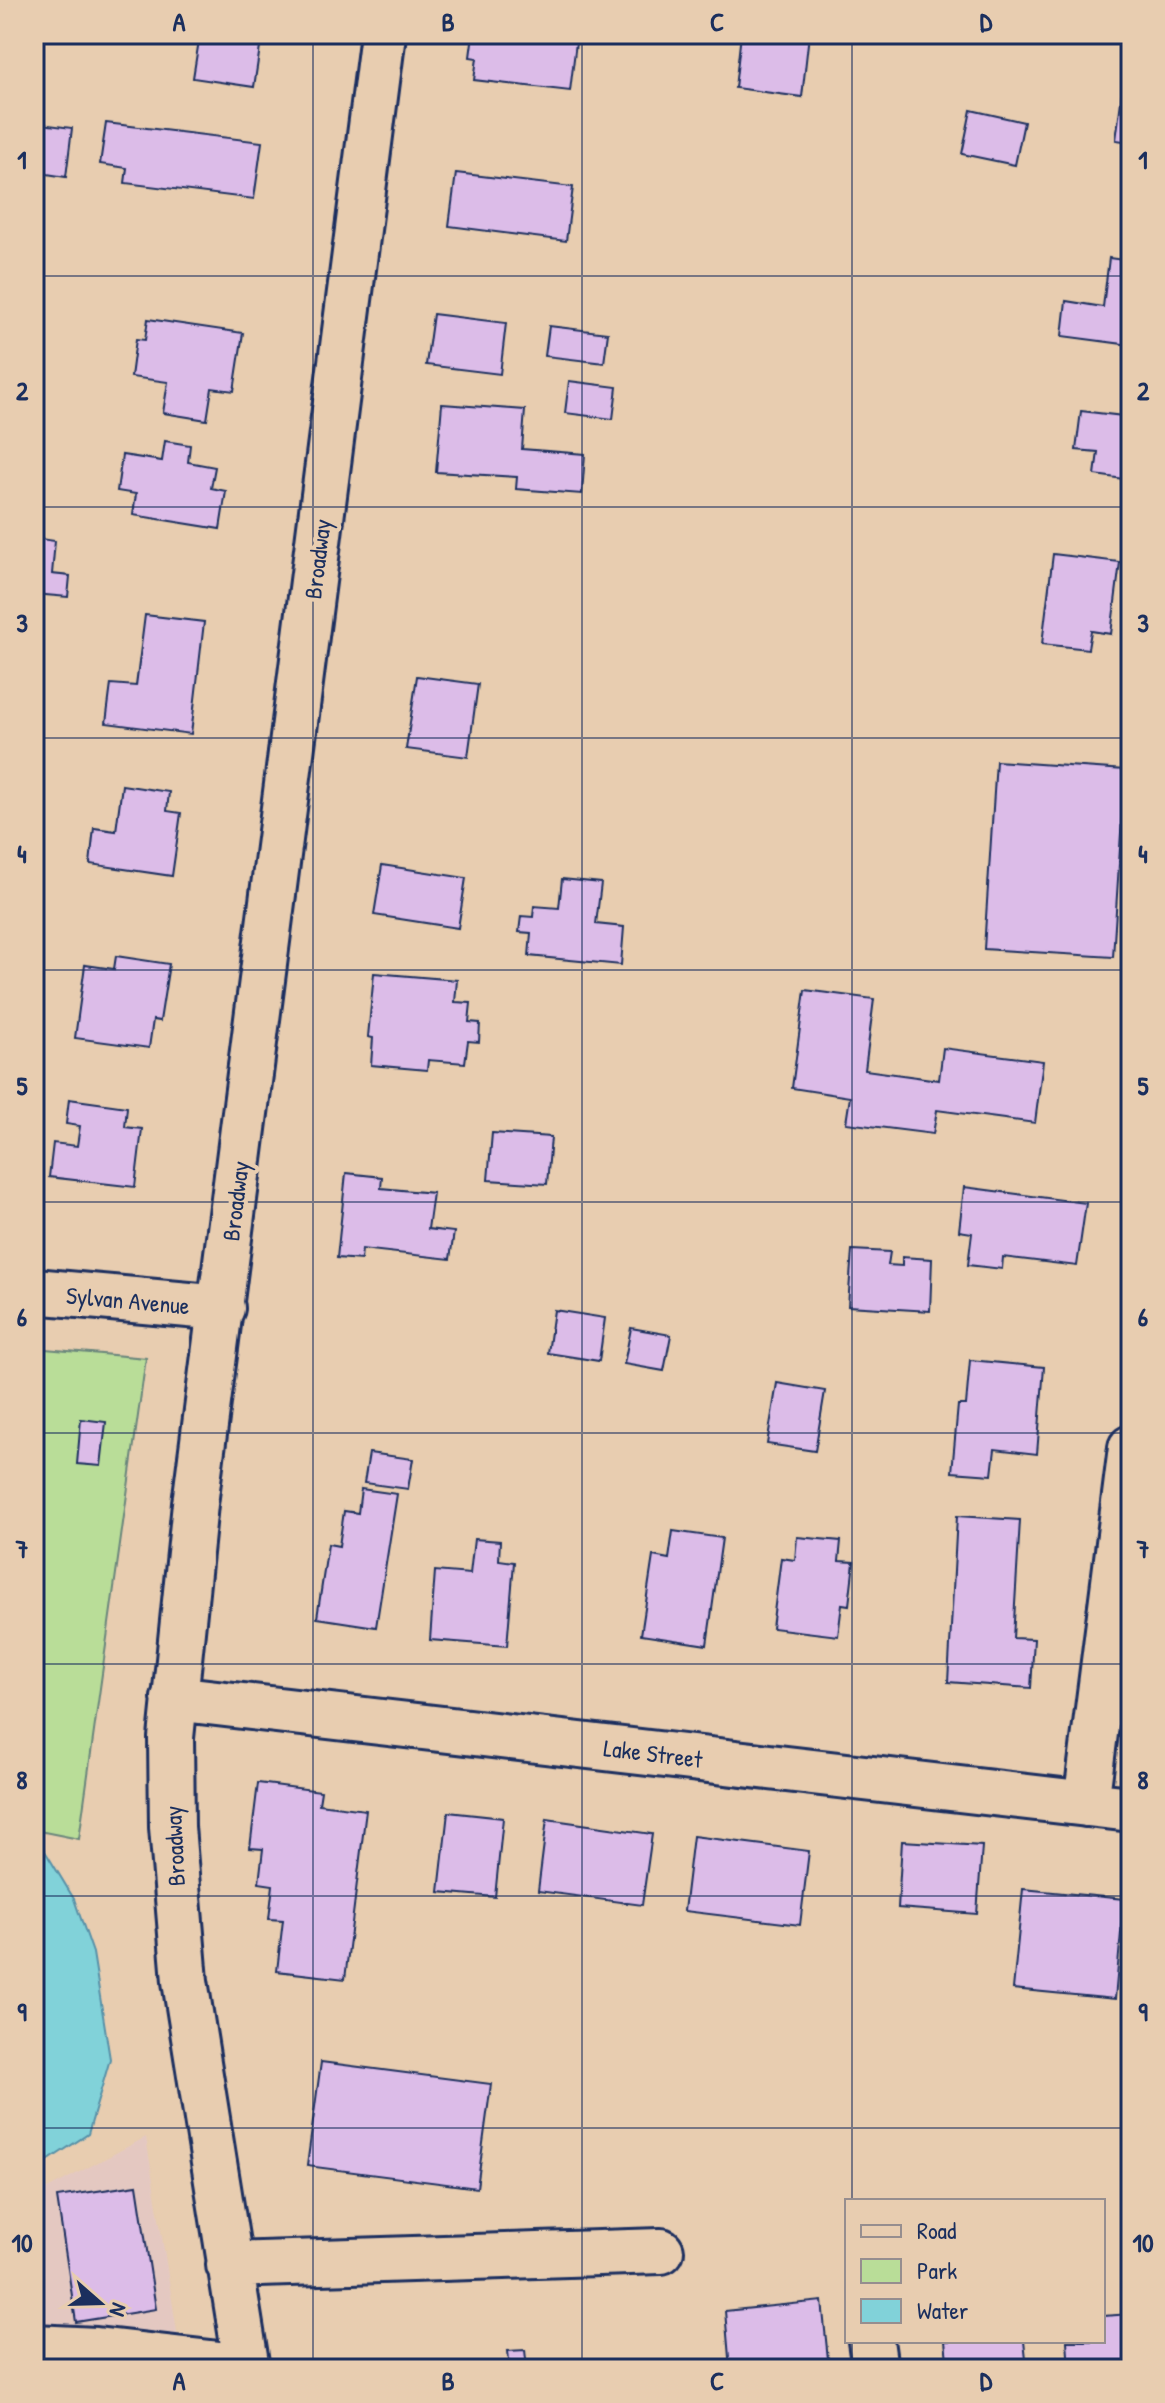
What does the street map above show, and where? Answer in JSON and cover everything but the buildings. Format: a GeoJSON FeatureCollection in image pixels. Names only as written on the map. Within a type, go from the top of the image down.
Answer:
{"type":"FeatureCollection","features":[{"type":"Feature","properties":{"kind":"street","name":"Broadway"},"geometry":{"type":"LineString","coordinates":[[246,2368],[185,1981],[172,1827],[174,1698],[195,1504],[383,34]]}},
{"type":"Feature","properties":{"kind":"street","name":"Sylvan Avenue"},"geometry":{"type":"LineString","coordinates":[[34,1291],[222,1308]]}},
{"type":"Feature","properties":{"kind":"street"},"geometry":{"type":"LineString","coordinates":[[1086,1804],[1131,1448]]}},
{"type":"Feature","properties":{"kind":"street","name":"Lake Street"},"geometry":{"type":"LineString","coordinates":[[174,1698],[1131,1809]]}},
{"type":"Feature","properties":{"kind":"street"},"geometry":{"type":"LineString","coordinates":[[229,2265],[661,2251]]}},
{"type":"Feature","properties":{"kind":"street"},"geometry":{"type":"LineString","coordinates":[[871,2343],[875,2369]]}},
{"type":"Feature","properties":{"kind":"street"},"geometry":{"type":"LineString","coordinates":[[34,2347],[96,2350],[246,2368]]}},
{"type":"Feature","properties":{"kind":"shaded area"},"geometry":{"type":"Polygon","coordinates":[[[146,2137],[183,2369],[34,2369],[34,2196],[146,2137]]]}},
{"type":"Feature","properties":{"kind":"green space"},"geometry":{"type":"Polygon","coordinates":[[[34,1348],[146,1358],[79,1839],[34,1830],[34,1348]]]}},
{"type":"Feature","properties":{"kind":"water"},"geometry":{"type":"Polygon","coordinates":[[[34,1833],[74,1899],[93,1953],[110,2059],[88,2134],[34,2170],[34,1833]]]}}]}
